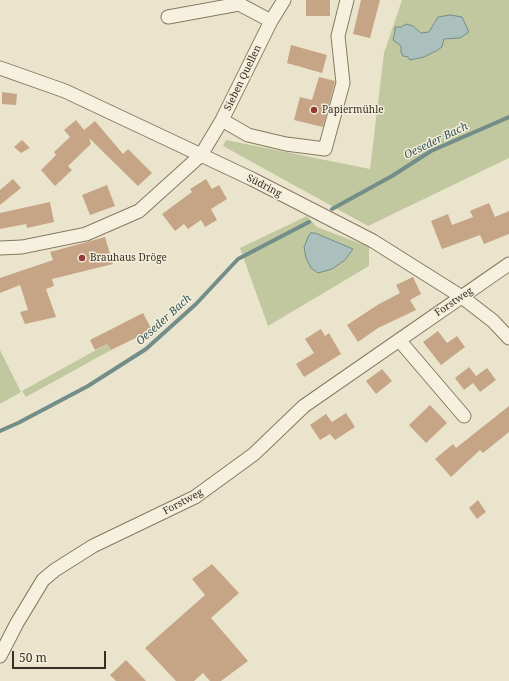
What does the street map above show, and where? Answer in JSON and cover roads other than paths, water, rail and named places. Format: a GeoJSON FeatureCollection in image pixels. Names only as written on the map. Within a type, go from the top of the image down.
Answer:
{"type":"FeatureCollection","features":[{"type":"Feature","properties":{"kind":"street","name":"Sieben Quellen"},"geometry":{"type":"LineString","coordinates":[[201,155],[222,120],[271,21],[284,0]]}},
{"type":"Feature","properties":{"kind":"street"},"geometry":{"type":"LineString","coordinates":[[222,120],[248,135],[286,144],[325,149],[343,83],[338,36],[347,0]]}},
{"type":"Feature","properties":{"kind":"street"},"geometry":{"type":"LineString","coordinates":[[168,17],[239,4],[271,21]]}},
{"type":"Feature","properties":{"kind":"street","name":"Südring"},"geometry":{"type":"LineString","coordinates":[[0,68],[65,91],[252,179],[373,241],[462,297],[493,321],[509,338]]}},
{"type":"Feature","properties":{"kind":"street"},"geometry":{"type":"LineString","coordinates":[[0,248],[22,247],[86,234],[139,211],[201,155]]}},
{"type":"Feature","properties":{"kind":"street","name":"Forstweg"},"geometry":{"type":"LineString","coordinates":[[0,656],[17,623],[43,580],[55,570],[93,546],[195,497],[254,454],[304,406],[509,264]]}},
{"type":"Feature","properties":{"kind":"street"},"geometry":{"type":"LineString","coordinates":[[399,340],[464,416]]}},
{"type":"Feature","properties":{"kind":"waterway","name":"Oeseder Bach"},"geometry":{"type":"LineString","coordinates":[[332,209],[392,176],[431,151],[509,117]]}},
{"type":"Feature","properties":{"kind":"waterway","name":"Oeseder Bach"},"geometry":{"type":"LineString","coordinates":[[0,431],[88,386],[146,349],[196,304],[238,259],[309,222]]}},
{"type":"Feature","properties":{"kind":"place","name":"Papiermühle"},"geometry":{"type":"Point","coordinates":[314,110]}},
{"type":"Feature","properties":{"kind":"place","name":"Brauhaus Dröge"},"geometry":{"type":"Point","coordinates":[82,258]}}]}
